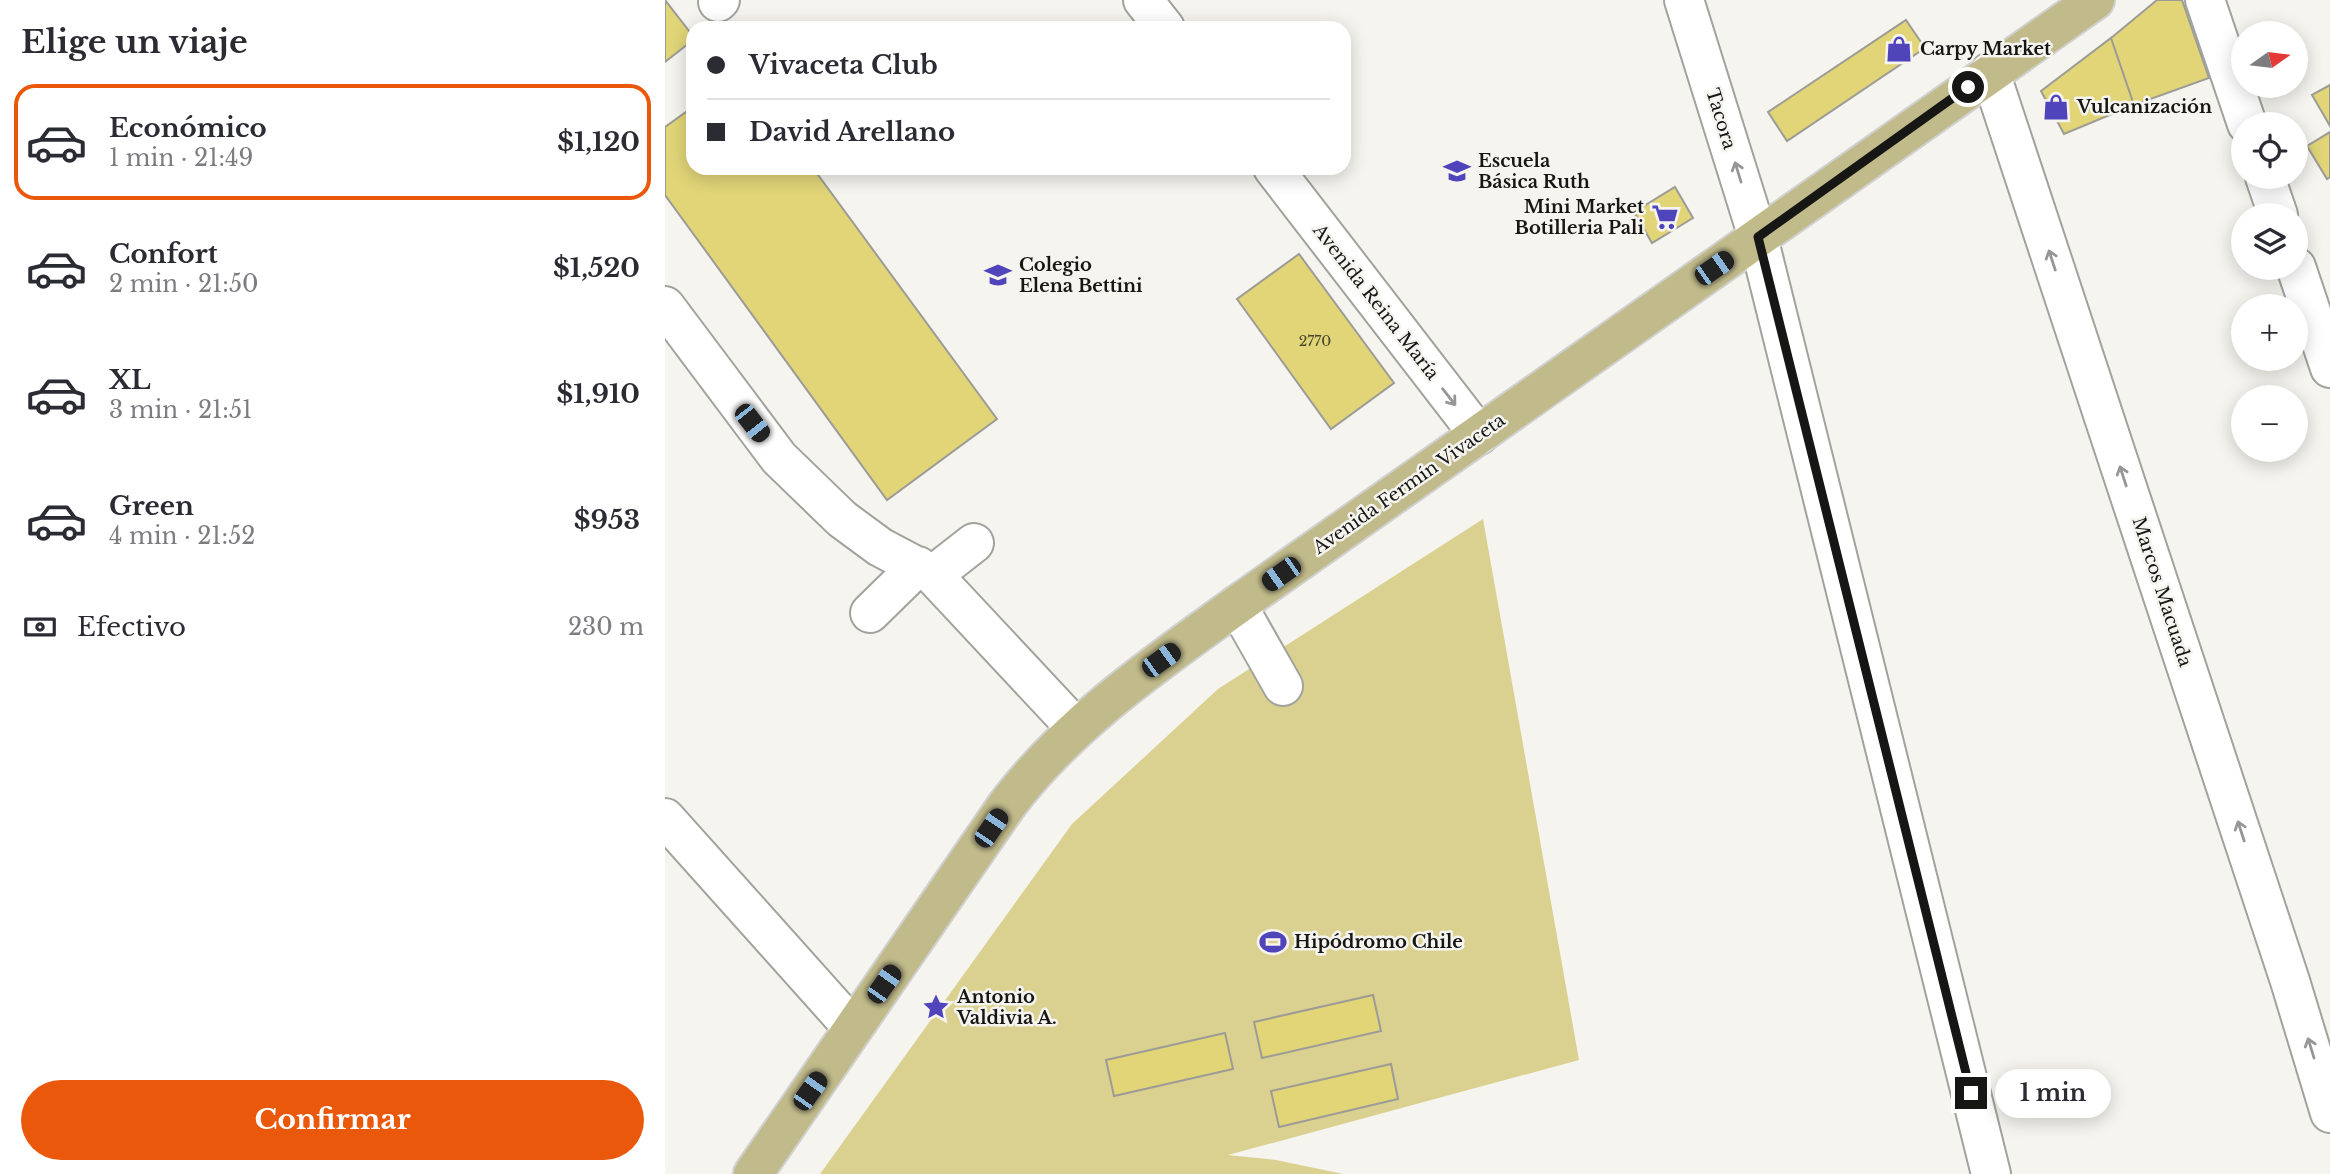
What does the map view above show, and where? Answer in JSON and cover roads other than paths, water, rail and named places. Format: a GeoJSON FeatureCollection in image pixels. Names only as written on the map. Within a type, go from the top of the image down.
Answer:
{"type":"FeatureCollection","features":[{"type":"Feature","properties":{"kind":"main road","name":"Avenida Fermín Vivaceta"},"geometry":{"type":"LineString","coordinates":[[753,1174],[1007,805],[1028,777],[1076,729],[1142,674],[1237,605],[2095,0]]}},
{"type":"Feature","properties":{"kind":"street"},"geometry":{"type":"LineString","coordinates":[[1143,0],[1160,21]]}},
{"type":"Feature","properties":{"kind":"street","name":"Tacora"},"geometry":{"type":"LineString","coordinates":[[1684,0],[1758,237],[1991,1174]]}},
{"type":"Feature","properties":{"kind":"street"},"geometry":{"type":"LineString","coordinates":[[2205,0],[2243,112]]}},
{"type":"Feature","properties":{"kind":"street","name":"Marcos Macuada"},"geometry":{"type":"LineString","coordinates":[[1990,72],[2290,981],[2330,1113]]}},
{"type":"Feature","properties":{"kind":"street","name":"Avenida Reina María"},"geometry":{"type":"LineString","coordinates":[[1278,175],[1479,435]]}},
{"type":"Feature","properties":{"kind":"street"},"geometry":{"type":"LineString","coordinates":[[2300,280],[2330,368]]}},
{"type":"Feature","properties":{"kind":"street"},"geometry":{"type":"LineString","coordinates":[[665,306],[779,458],[842,519],[880,547],[925,570],[1076,729]]}},
{"type":"Feature","properties":{"kind":"street"},"geometry":{"type":"LineString","coordinates":[[870,613],[925,570],[974,543]]}},
{"type":"Feature","properties":{"kind":"street"},"geometry":{"type":"LineString","coordinates":[[1237,605],[1283,686]]}},
{"type":"Feature","properties":{"kind":"street"},"geometry":{"type":"LineString","coordinates":[[665,818],[853,1028]]}},
{"type":"Feature","properties":{"kind":"place","name":"Carpy Market"},"geometry":{"type":"Point","coordinates":[1899,49]}},
{"type":"Feature","properties":{"kind":"place","name":"Vulcanización"},"geometry":{"type":"Point","coordinates":[2056,107]}},
{"type":"Feature","properties":{"kind":"place","name":"Escuela Básica Ruth"},"geometry":{"type":"Point","coordinates":[1457,171]}},
{"type":"Feature","properties":{"kind":"place","name":"Mini Market Botilleria Pali"},"geometry":{"type":"Point","coordinates":[1665,217]}},
{"type":"Feature","properties":{"kind":"place","name":"Colegio Elena Bettini"},"geometry":{"type":"Point","coordinates":[998,275]}},
{"type":"Feature","properties":{"kind":"place","name":"Hipódromo Chile"},"geometry":{"type":"Point","coordinates":[1273,942]}},
{"type":"Feature","properties":{"kind":"place","name":"Antonio Valdivia A."},"geometry":{"type":"Point","coordinates":[936,1007]}}]}
